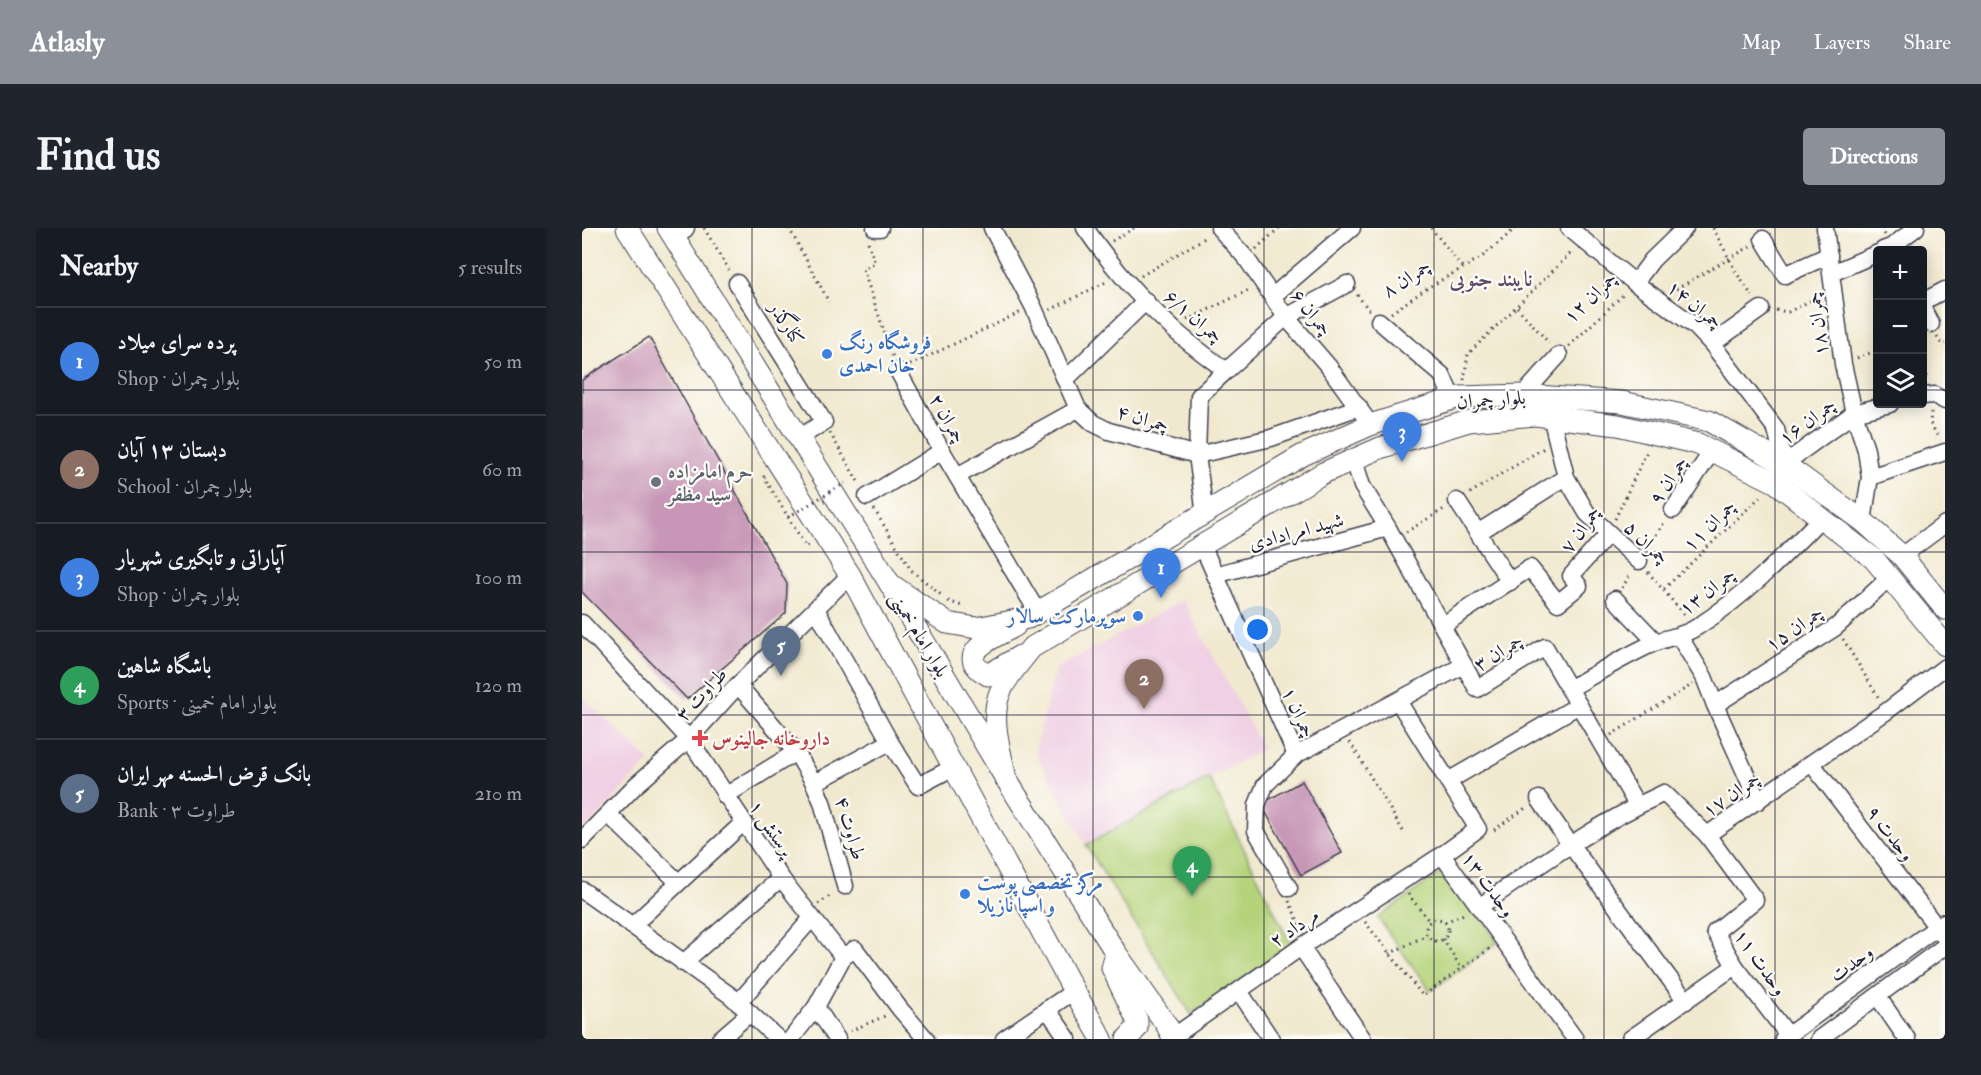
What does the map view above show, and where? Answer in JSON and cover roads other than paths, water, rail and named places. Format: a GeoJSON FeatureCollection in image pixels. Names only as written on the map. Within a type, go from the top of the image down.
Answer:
{"type":"FeatureCollection","features":[{"type":"Feature","properties":{"kind":"main road","name":"بلوار امام خمینی"},"geometry":{"type":"LineString","coordinates":[[627,228],[850,575],[1096,1036]]}},
{"type":"Feature","properties":{"kind":"main road","name":"بلوار امام خمینی"},"geometry":{"type":"LineString","coordinates":[[677,232],[1006,779],[1116,953],[1174,1038]]}},
{"type":"Feature","properties":{"kind":"main road","name":"بلوار چمران"},"geometry":{"type":"LineString","coordinates":[[890,584],[947,623],[976,628],[1033,616],[1205,515],[1364,416],[1456,398],[1523,395],[1622,402],[1709,421],[1780,473],[1863,521],[1902,556],[1945,609]]}},
{"type":"Feature","properties":{"kind":"main road","name":"بلوار چمران"},"geometry":{"type":"LineString","coordinates":[[1006,779],[996,719],[999,696],[1031,648],[1323,473],[1380,448],[1469,421],[1534,415],[1618,425],[1698,444],[1712,451],[1780,473],[1821,518],[1874,559],[1945,645]]}},
{"type":"Feature","properties":{"kind":"main road"},"geometry":{"type":"LineString","coordinates":[[1364,416],[1380,448]]}},
{"type":"Feature","properties":{"kind":"main road"},"geometry":{"type":"LineString","coordinates":[[1031,648],[988,675],[981,671],[973,656],[976,648],[1033,616]]}},
{"type":"Feature","properties":{"kind":"main road"},"geometry":{"type":"LineString","coordinates":[[1116,953],[1112,968],[1137,1020],[1137,1028],[1127,1039]]}},
{"type":"Feature","properties":{"kind":"street","name":"چمران ۴"},"geometry":{"type":"LineString","coordinates":[[992,228],[1035,311],[1078,409],[1093,423],[1109,431],[1197,455],[1364,416]]}},
{"type":"Feature","properties":{"kind":"street","name":"چمران ۶/۱"},"geometry":{"type":"LineString","coordinates":[[1085,228],[1124,279],[1172,328],[1226,371],[1286,316],[1347,284]]}},
{"type":"Feature","properties":{"kind":"street"},"geometry":{"type":"LineString","coordinates":[[1268,289],[1352,228]]}},
{"type":"Feature","properties":{"kind":"street","name":"چمران ۱۴"},"geometry":{"type":"LineString","coordinates":[[1569,228],[1635,283],[1696,327],[1712,344],[1776,429],[1780,473]]}},
{"type":"Feature","properties":{"kind":"street","name":"چمران ۱۲"},"geometry":{"type":"LineString","coordinates":[[1635,283],[1652,260],[1685,228]]}},
{"type":"Feature","properties":{"kind":"street","name":"چمران ۱۸"},"geometry":{"type":"LineString","coordinates":[[1825,228],[1843,364],[1854,413],[1866,450],[1870,477],[1863,521]]}},
{"type":"Feature","properties":{"kind":"street"},"geometry":{"type":"LineString","coordinates":[[1891,246],[1916,228]]}},
{"type":"Feature","properties":{"kind":"street","name":"چمران ۶"},"geometry":{"type":"LineString","coordinates":[[1219,229],[1245,258],[1286,316],[1329,367],[1364,416]]}},
{"type":"Feature","properties":{"kind":"street"},"geometry":{"type":"LineString","coordinates":[[1762,239],[1785,275],[1828,255]]}},
{"type":"Feature","properties":{"kind":"street"},"geometry":{"type":"LineString","coordinates":[[1833,281],[1873,258]]}},
{"type":"Feature","properties":{"kind":"street","name":"کنارگذر"},"geometry":{"type":"LineString","coordinates":[[737,283],[824,422],[799,438]]}},
{"type":"Feature","properties":{"kind":"street"},"geometry":{"type":"LineString","coordinates":[[1927,300],[1945,290]]}},
{"type":"Feature","properties":{"kind":"street"},"geometry":{"type":"LineString","coordinates":[[1065,380],[1146,301]]}},
{"type":"Feature","properties":{"kind":"street"},"geometry":{"type":"LineString","coordinates":[[1712,344],[1761,309]]}},
{"type":"Feature","properties":{"kind":"street"},"geometry":{"type":"LineString","coordinates":[[1927,316],[1931,324]]}},
{"type":"Feature","properties":{"kind":"street","name":"چمران ۸"},"geometry":{"type":"LineString","coordinates":[[1379,321],[1442,375],[1456,398]]}},
{"type":"Feature","properties":{"kind":"street"},"geometry":{"type":"LineString","coordinates":[[1523,395],[1559,354]]}},
{"type":"Feature","properties":{"kind":"street","name":"چمران ۲"},"geometry":{"type":"LineString","coordinates":[[898,371],[1033,616]]}},
{"type":"Feature","properties":{"kind":"street"},"geometry":{"type":"LineString","coordinates":[[1205,515],[1197,455],[1199,396],[1226,371]]}},
{"type":"Feature","properties":{"kind":"street","name":"چمران ۱۶"},"geometry":{"type":"LineString","coordinates":[[1780,473],[1854,413],[1874,408]]}},
{"type":"Feature","properties":{"kind":"street"},"geometry":{"type":"LineString","coordinates":[[957,476],[1078,409]]}},
{"type":"Feature","properties":{"kind":"street","name":"چمران ۵"},"geometry":{"type":"LineString","coordinates":[[1551,416],[1566,477],[1587,513],[1639,561]]}},
{"type":"Feature","properties":{"kind":"street"},"geometry":{"type":"LineString","coordinates":[[1870,477],[1942,447]]}},
{"type":"Feature","properties":{"kind":"street"},"geometry":{"type":"LineString","coordinates":[[867,497],[942,451]]}},
{"type":"Feature","properties":{"kind":"street","name":"چمران ۹"},"geometry":{"type":"LineString","coordinates":[[1673,510],[1712,451]]}},
{"type":"Feature","properties":{"kind":"street","name":"چمران ۳"},"geometry":{"type":"LineString","coordinates":[[1354,460],[1362,486],[1391,533],[1477,688],[1545,647],[1637,805]]}},
{"type":"Feature","properties":{"kind":"street"},"geometry":{"type":"LineString","coordinates":[[1479,532],[1566,477]]}},
{"type":"Feature","properties":{"kind":"street"},"geometry":{"type":"LineString","coordinates":[[1457,501],[1510,582]]}},
{"type":"Feature","properties":{"kind":"street","name":"چمران ۱۳"},"geometry":{"type":"LineString","coordinates":[[1569,689],[1656,642],[1695,629],[1734,600],[1821,518]]}},
{"type":"Feature","properties":{"kind":"street"},"geometry":{"type":"LineString","coordinates":[[1902,556],[1945,524]]}},
{"type":"Feature","properties":{"kind":"street","name":"شهید امرادادی"},"geometry":{"type":"LineString","coordinates":[[1215,575],[1391,533]]}},
{"type":"Feature","properties":{"kind":"street","name":"چمران ۷"},"geometry":{"type":"LineString","coordinates":[[1443,626],[1530,568],[1558,603],[1579,586],[1571,576],[1608,534]]}},
{"type":"Feature","properties":{"kind":"street","name":"چمران ۱"},"geometry":{"type":"LineString","coordinates":[[1202,545],[1296,755],[1464,665]]}},
{"type":"Feature","properties":{"kind":"street","name":"طراوت ۳"},"geometry":{"type":"LineString","coordinates":[[582,840],[635,786],[689,739],[738,686],[850,575]]}},
{"type":"Feature","properties":{"kind":"street","name":"چمران ۱۵"},"geometry":{"type":"LineString","coordinates":[[1715,705],[1836,627],[1889,578]]}},
{"type":"Feature","properties":{"kind":"street"},"geometry":{"type":"LineString","coordinates":[[1615,599],[1656,642]]}},
{"type":"Feature","properties":{"kind":"street"},"geometry":{"type":"LineString","coordinates":[[816,609],[890,742],[918,786],[954,767]]}},
{"type":"Feature","properties":{"kind":"street","name":"پرستش ۱"},"geometry":{"type":"LineString","coordinates":[[582,623],[689,739],[781,878],[843,957]]}},
{"type":"Feature","properties":{"kind":"street"},"geometry":{"type":"LineString","coordinates":[[1679,636],[1704,677],[1758,801]]}},
{"type":"Feature","properties":{"kind":"street","name":"چمران ۱۷"},"geometry":{"type":"LineString","coordinates":[[1479,907],[1570,844],[1637,805],[1664,793],[1707,835],[1812,764],[1945,667]]}},
{"type":"Feature","properties":{"kind":"street","name":"طراوت ۴"},"geometry":{"type":"LineString","coordinates":[[738,686],[796,752],[814,783],[822,802],[845,886]]}},
{"type":"Feature","properties":{"kind":"street","name":"وحدت ۱۳"},"geometry":{"type":"LineString","coordinates":[[1398,701],[1478,829],[1442,855],[1575,1039]]}},
{"type":"Feature","properties":{"kind":"street"},"geometry":{"type":"LineString","coordinates":[[1448,781],[1578,705]]}},
{"type":"Feature","properties":{"kind":"street","name":"طراوت ۴"},"geometry":{"type":"LineString","coordinates":[[814,783],[890,742]]}},
{"type":"Feature","properties":{"kind":"street"},"geometry":{"type":"LineString","coordinates":[[725,796],[796,752]]}},
{"type":"Feature","properties":{"kind":"street"},"geometry":{"type":"LineString","coordinates":[[1289,888],[1256,831],[1256,814],[1265,785],[1296,755]]}},
{"type":"Feature","properties":{"kind":"street","name":"وحدت ۹"},"geometry":{"type":"LineString","coordinates":[[1812,764],[1942,929]]}},
{"type":"Feature","properties":{"kind":"street"},"geometry":{"type":"LineString","coordinates":[[1539,799],[1686,1001]]}},
{"type":"Feature","properties":{"kind":"street"},"geometry":{"type":"LineString","coordinates":[[608,814],[678,882]]}},
{"type":"Feature","properties":{"kind":"street"},"geometry":{"type":"LineString","coordinates":[[632,926],[743,823]]}},
{"type":"Feature","properties":{"kind":"street","name":"وحدت ۱۱"},"geometry":{"type":"LineString","coordinates":[[1707,835],[1755,900],[1715,932],[1735,966],[1785,1037]]}},
{"type":"Feature","properties":{"kind":"street","name":"مرداد ۲"},"geometry":{"type":"LineString","coordinates":[[1174,1038],[1301,947],[1442,855]]}},
{"type":"Feature","properties":{"kind":"street"},"geometry":{"type":"LineString","coordinates":[[684,963],[781,878]]}},
{"type":"Feature","properties":{"kind":"street"},"geometry":{"type":"LineString","coordinates":[[582,890],[744,1008],[778,1039]]}},
{"type":"Feature","properties":{"kind":"street"},"geometry":{"type":"LineString","coordinates":[[720,1039],[809,915]]}},
{"type":"Feature","properties":{"kind":"street","name":"وحدت"},"geometry":{"type":"LineString","coordinates":[[1785,1037],[1894,958],[1942,929]]}},
{"type":"Feature","properties":{"kind":"street"},"geometry":{"type":"LineString","coordinates":[[1819,1039],[1945,946]]}},
{"type":"Feature","properties":{"kind":"street"},"geometry":{"type":"LineString","coordinates":[[1301,947],[1363,1039]]}},
{"type":"Feature","properties":{"kind":"street"},"geometry":{"type":"LineString","coordinates":[[791,1039],[816,1007],[843,957],[855,949],[900,1009],[926,1039]]}},
{"type":"Feature","properties":{"kind":"street"},"geometry":{"type":"LineString","coordinates":[[1894,958],[1907,975]]}},
{"type":"Feature","properties":{"kind":"street"},"geometry":{"type":"LineString","coordinates":[[1630,1039],[1735,966]]}},
{"type":"Feature","properties":{"kind":"street"},"geometry":{"type":"LineString","coordinates":[[1004,1039],[1074,991]]}},
{"type":"Feature","properties":{"kind":"street"},"geometry":{"type":"LineString","coordinates":[[1239,991],[1270,1039]]}},
{"type":"Feature","properties":{"kind":"street"},"geometry":{"type":"LineString","coordinates":[[1878,997],[1907,1039]]}},
{"type":"Feature","properties":{"kind":"street"},"geometry":{"type":"LineString","coordinates":[[816,1007],[836,1038]]}},
{"type":"Feature","properties":{"kind":"street"},"geometry":{"type":"LineString","coordinates":[[1047,1009],[1068,1039]]}},
{"type":"Feature","properties":{"kind":"place","name":"فروشگاه رنگ خان احمدی"},"geometry":{"type":"Point","coordinates":[827,354]}},
{"type":"Feature","properties":{"kind":"place","name":"آپاراتی و تابگیری شهریار"},"geometry":{"type":"Point","coordinates":[1402,462]}},
{"type":"Feature","properties":{"kind":"place","name":"حرم امامزاده سید مظفر"},"geometry":{"type":"Point","coordinates":[656,482]}},
{"type":"Feature","properties":{"kind":"place","name":"پرده سرای میلاد"},"geometry":{"type":"Point","coordinates":[1161,598]}},
{"type":"Feature","properties":{"kind":"place","name":"سوپرمارکت سالار"},"geometry":{"type":"Point","coordinates":[1138,616]}},
{"type":"Feature","properties":{"kind":"place","name":"بانک قرض الحسنه مهر ایران"},"geometry":{"type":"Point","coordinates":[781,676]}},
{"type":"Feature","properties":{"kind":"place","name":"دبستان ۱۳ آبان"},"geometry":{"type":"Point","coordinates":[1144,709]}},
{"type":"Feature","properties":{"kind":"place","name":"داروخانه جالینوس"},"geometry":{"type":"Point","coordinates":[700,738]}},
{"type":"Feature","properties":{"kind":"place","name":"مرکز تخصصی پوست و اسپا نازیلا"},"geometry":{"type":"Point","coordinates":[965,894]}},
{"type":"Feature","properties":{"kind":"place","name":"باشگاه شاهین"},"geometry":{"type":"Point","coordinates":[1192,896]}},
{"type":"Feature","properties":{"kind":"district","name":"نایبند جنوبی"},"geometry":{"type":"Point","coordinates":[1491,279]}}]}
